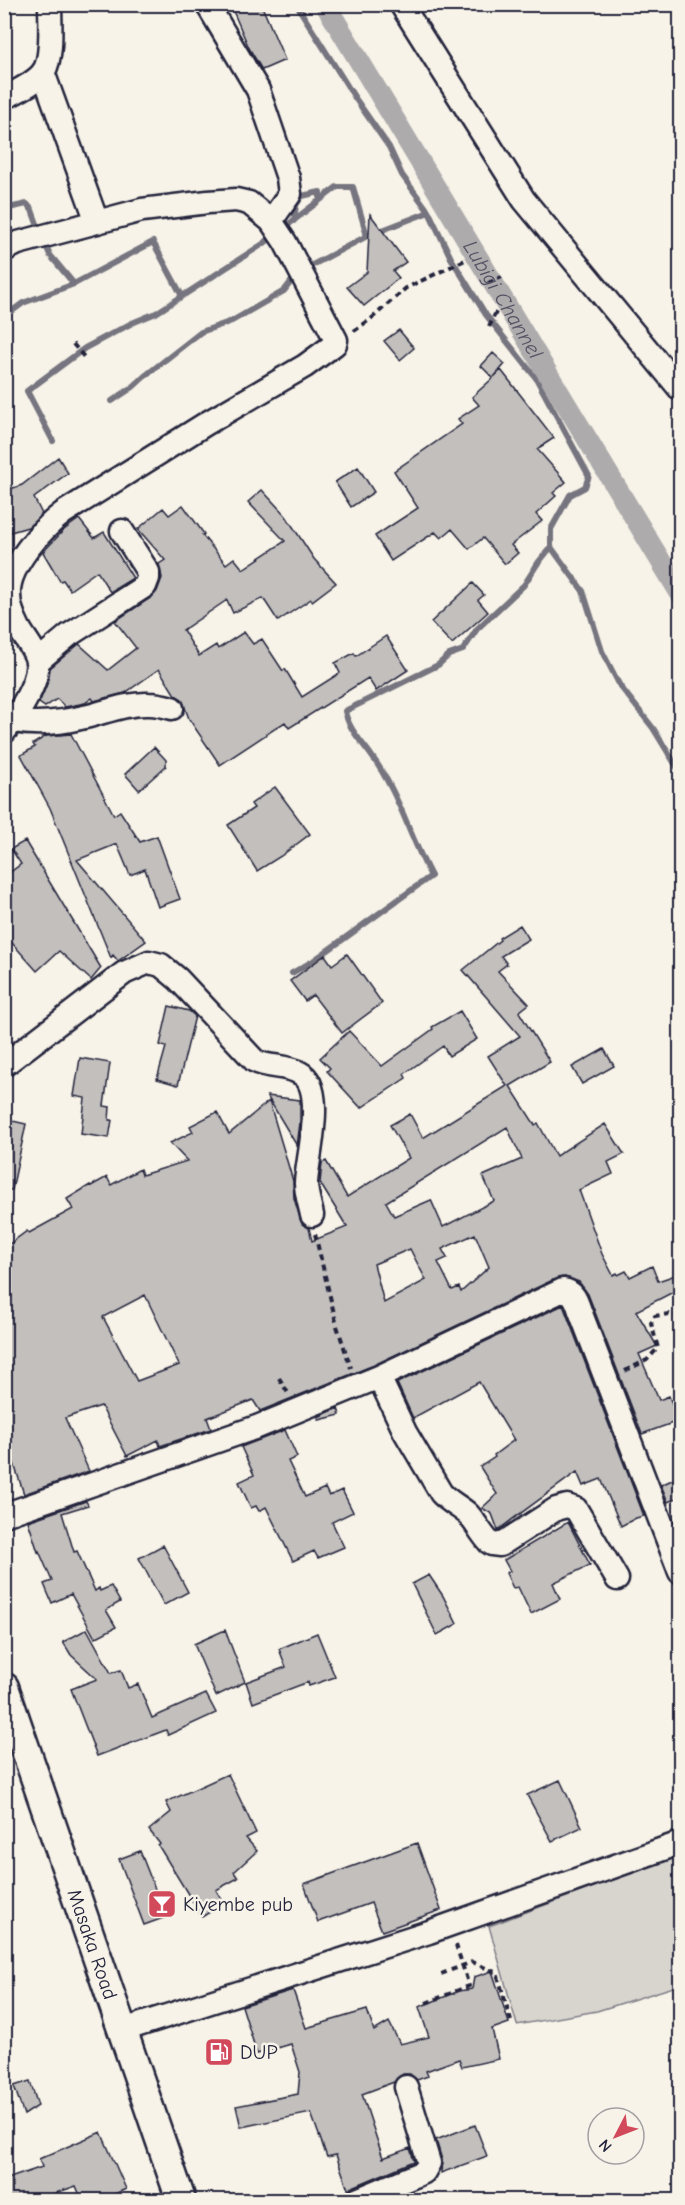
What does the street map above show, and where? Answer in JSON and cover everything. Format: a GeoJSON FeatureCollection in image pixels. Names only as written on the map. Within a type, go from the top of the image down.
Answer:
{"type":"FeatureCollection","features":[{"type":"Feature","properties":{"kind":"main road","name":"Masaka Road"},"geometry":{"type":"LineString","coordinates":[[4,1687],[181,2200]]}},
{"type":"Feature","properties":{"kind":"street"},"geometry":{"type":"LineString","coordinates":[[6,91],[26,86],[43,72],[49,59],[50,4]]}},
{"type":"Feature","properties":{"kind":"street"},"geometry":{"type":"LineString","coordinates":[[207,4],[258,90],[288,178],[290,194],[271,221]]}},
{"type":"Feature","properties":{"kind":"street"},"geometry":{"type":"LineString","coordinates":[[401,4],[524,200],[681,389]]}},
{"type":"Feature","properties":{"kind":"street"},"geometry":{"type":"LineString","coordinates":[[43,72],[97,222]]}},
{"type":"Feature","properties":{"kind":"street"},"geometry":{"type":"LineString","coordinates":[[4,250],[18,243],[142,210],[236,200],[249,203],[271,221],[285,242],[336,340],[305,366],[207,423],[46,526],[25,553],[8,592],[10,607],[19,629],[38,661],[37,672],[29,692],[9,726]]}},
{"type":"Feature","properties":{"kind":"street"},"geometry":{"type":"LineString","coordinates":[[38,661],[69,635],[145,586],[148,572],[122,531]]}},
{"type":"Feature","properties":{"kind":"street"},"geometry":{"type":"LineString","coordinates":[[9,726],[54,723],[115,708],[148,704],[172,708]]}},
{"type":"Feature","properties":{"kind":"street"},"geometry":{"type":"LineString","coordinates":[[4,1065],[124,973],[149,962],[161,965],[186,987],[255,1061],[264,1066],[300,1073],[311,1084],[312,1140],[306,1181],[312,1215]]}},
{"type":"Feature","properties":{"kind":"street"},"geometry":{"type":"LineString","coordinates":[[4,1515],[257,1427],[380,1377],[563,1290],[568,1291],[576,1300],[681,1572]]}},
{"type":"Feature","properties":{"kind":"street"},"geometry":{"type":"LineString","coordinates":[[380,1377],[405,1432],[441,1493],[448,1501],[460,1507],[470,1516],[489,1542],[500,1545],[556,1509],[567,1506],[576,1509],[617,1579]]}},
{"type":"Feature","properties":{"kind":"street"},"geometry":{"type":"LineString","coordinates":[[123,2030],[429,1932],[681,1843]]}},
{"type":"Feature","properties":{"kind":"street"},"geometry":{"type":"LineString","coordinates":[[357,2200],[424,2172],[429,2163],[406,2087]]}},
{"type":"Feature","properties":{"kind":"path"},"geometry":{"type":"LineString","coordinates":[[334,344],[371,319],[406,288],[466,259]]}},
{"type":"Feature","properties":{"kind":"path"},"geometry":{"type":"LineString","coordinates":[[488,283],[502,277]]}},
{"type":"Feature","properties":{"kind":"path"},"geometry":{"type":"LineString","coordinates":[[489,327],[496,312]]}},
{"type":"Feature","properties":{"kind":"path"},"geometry":{"type":"LineString","coordinates":[[73,344],[84,357]]}},
{"type":"Feature","properties":{"kind":"path"},"geometry":{"type":"LineString","coordinates":[[312,1215],[337,1326],[357,1386]]}},
{"type":"Feature","properties":{"kind":"path"},"geometry":{"type":"LineString","coordinates":[[608,1380],[654,1354],[658,1348],[651,1323],[655,1316],[669,1314],[681,1317]]}},
{"type":"Feature","properties":{"kind":"path"},"geometry":{"type":"LineString","coordinates":[[426,2003],[469,1986],[456,1945]]}},
{"type":"Feature","properties":{"kind":"path"},"geometry":{"type":"LineString","coordinates":[[441,1974],[472,1962],[497,1973],[511,2021]]}},
{"type":"Feature","properties":{"kind":"shaded area"},"geometry":{"type":"Polygon","coordinates":[[[680,1855],[680,1985],[597,2011],[517,2025],[489,1926],[680,1855]]]}},
{"type":"Feature","properties":{"kind":"building"},"geometry":{"type":"Polygon","coordinates":[[[230,4],[261,4],[285,60],[262,70],[249,48],[230,4]]]}},
{"type":"Feature","properties":{"kind":"building"},"geometry":{"type":"Polygon","coordinates":[[[370,214],[406,262],[393,271],[399,278],[364,306],[347,287],[367,272],[370,214]]]}},
{"type":"Feature","properties":{"kind":"building"},"geometry":{"type":"Polygon","coordinates":[[[399,330],[414,348],[400,360],[384,341],[399,330]]]}},
{"type":"Feature","properties":{"kind":"building"},"geometry":{"type":"Polygon","coordinates":[[[493,353],[505,364],[494,377],[501,370],[554,438],[537,449],[566,482],[553,493],[556,496],[536,514],[542,521],[511,545],[518,553],[505,564],[483,538],[469,549],[452,529],[441,538],[435,532],[391,561],[375,536],[418,508],[394,471],[462,424],[458,419],[479,405],[472,397],[493,378],[481,366],[493,353]]]}},
{"type":"Feature","properties":{"kind":"building"},"geometry":{"type":"Polygon","coordinates":[[[58,457],[68,473],[34,498],[42,514],[28,527],[4,534],[4,491],[22,485],[58,457]]]}},
{"type":"Feature","properties":{"kind":"building"},"geometry":{"type":"Polygon","coordinates":[[[358,467],[374,492],[351,507],[335,482],[358,467]]]}},
{"type":"Feature","properties":{"kind":"building"},"geometry":{"type":"Polygon","coordinates":[[[262,490],[286,516],[314,559],[336,583],[312,601],[311,599],[278,621],[263,598],[233,613],[227,600],[183,630],[199,656],[216,645],[218,649],[244,632],[253,644],[262,639],[283,671],[285,669],[302,697],[340,673],[335,663],[354,653],[356,656],[386,636],[408,670],[376,691],[368,678],[289,728],[285,722],[220,765],[189,719],[182,699],[175,695],[159,669],[125,693],[94,701],[92,698],[85,703],[65,707],[57,699],[45,707],[39,703],[47,684],[50,668],[79,644],[108,670],[136,648],[115,621],[152,597],[157,591],[162,578],[159,564],[165,560],[138,529],[163,508],[169,515],[183,505],[204,534],[202,535],[226,564],[234,558],[243,569],[285,541],[248,502],[262,490]]]}},
{"type":"Feature","properties":{"kind":"building"},"geometry":{"type":"Polygon","coordinates":[[[79,519],[94,538],[104,532],[133,578],[110,592],[97,571],[70,590],[63,580],[60,581],[43,552],[64,530],[79,519]]]}},
{"type":"Feature","properties":{"kind":"building"},"geometry":{"type":"Polygon","coordinates":[[[473,583],[484,595],[478,600],[488,612],[452,644],[431,622],[473,583]]]}},
{"type":"Feature","properties":{"kind":"building"},"geometry":{"type":"Polygon","coordinates":[[[71,734],[114,815],[120,811],[140,842],[157,836],[180,899],[158,907],[145,869],[130,875],[117,844],[77,860],[146,941],[118,961],[113,955],[111,958],[50,808],[21,755],[35,747],[33,744],[46,736],[71,734]]]}},
{"type":"Feature","properties":{"kind":"building"},"geometry":{"type":"Polygon","coordinates":[[[154,747],[166,760],[166,766],[139,790],[125,774],[154,747]]]}},
{"type":"Feature","properties":{"kind":"building"},"geometry":{"type":"Polygon","coordinates":[[[275,787],[310,834],[257,871],[228,825],[254,808],[251,804],[275,787]]]}},
{"type":"Feature","properties":{"kind":"building"},"geometry":{"type":"Polygon","coordinates":[[[25,841],[101,968],[91,980],[59,951],[37,971],[4,934],[4,893],[11,887],[4,877],[21,864],[11,849],[25,841]]]}},
{"type":"Feature","properties":{"kind":"building"},"geometry":{"type":"Polygon","coordinates":[[[520,925],[529,939],[501,956],[507,964],[498,971],[529,1004],[519,1012],[550,1062],[510,1086],[535,1125],[538,1123],[556,1156],[605,1124],[624,1154],[608,1162],[613,1174],[579,1190],[602,1254],[613,1275],[626,1271],[630,1277],[652,1266],[658,1281],[681,1273],[681,1288],[636,1311],[657,1346],[639,1354],[659,1400],[669,1396],[678,1421],[642,1434],[588,1294],[579,1282],[565,1277],[557,1278],[374,1365],[260,1411],[253,1400],[207,1418],[211,1429],[160,1446],[158,1440],[127,1456],[101,1406],[65,1418],[89,1471],[24,1494],[4,1434],[4,1248],[27,1231],[29,1233],[73,1209],[67,1199],[90,1185],[107,1177],[111,1185],[140,1169],[142,1175],[187,1161],[170,1143],[193,1132],[190,1126],[217,1112],[229,1134],[269,1101],[293,1181],[294,1198],[302,1224],[309,1228],[312,1241],[347,1227],[320,1183],[322,1163],[326,1161],[347,1197],[409,1158],[390,1125],[410,1114],[423,1138],[507,1086],[488,1056],[520,1036],[463,970],[500,940],[499,938],[520,925]],[[507,1127],[386,1202],[394,1216],[431,1200],[443,1227],[494,1201],[483,1176],[522,1159],[507,1127]],[[475,1234],[442,1249],[447,1258],[438,1262],[452,1290],[459,1287],[461,1292],[489,1267],[475,1234]],[[410,1249],[374,1264],[384,1303],[426,1280],[410,1249]],[[145,1295],[103,1317],[137,1381],[179,1365],[145,1295]]]}},
{"type":"Feature","properties":{"kind":"building"},"geometry":{"type":"Polygon","coordinates":[[[347,954],[382,1003],[342,1033],[313,995],[305,1001],[290,981],[325,955],[332,965],[347,954]]]}},
{"type":"Feature","properties":{"kind":"building"},"geometry":{"type":"Polygon","coordinates":[[[169,1006],[189,1011],[195,1016],[178,1085],[157,1079],[166,1047],[160,1045],[169,1006]]]}},
{"type":"Feature","properties":{"kind":"building"},"geometry":{"type":"Polygon","coordinates":[[[460,1011],[477,1039],[449,1056],[443,1046],[404,1074],[406,1078],[361,1108],[327,1071],[330,1068],[320,1058],[349,1031],[382,1066],[433,1029],[432,1027],[460,1011]]]}},
{"type":"Feature","properties":{"kind":"building"},"geometry":{"type":"Polygon","coordinates":[[[604,1049],[614,1066],[582,1084],[572,1067],[604,1049]]]}},
{"type":"Feature","properties":{"kind":"building"},"geometry":{"type":"Polygon","coordinates":[[[80,1058],[110,1063],[104,1106],[110,1107],[109,1120],[112,1120],[109,1138],[81,1134],[85,1098],[74,1096],[80,1058]]]}},
{"type":"Feature","properties":{"kind":"building"},"geometry":{"type":"Polygon","coordinates":[[[267,1096],[300,1100],[297,1146],[267,1096]]]}},
{"type":"Feature","properties":{"kind":"building"},"geometry":{"type":"Polygon","coordinates":[[[4,1119],[26,1124],[12,1190],[4,1190],[4,1119]]]}},
{"type":"Feature","properties":{"kind":"building"},"geometry":{"type":"Polygon","coordinates":[[[563,1305],[644,1516],[621,1526],[601,1479],[583,1486],[577,1472],[498,1530],[492,1514],[482,1508],[497,1494],[480,1467],[514,1440],[479,1382],[413,1418],[397,1383],[563,1305]]]}},
{"type":"Feature","properties":{"kind":"building"},"geometry":{"type":"Polygon","coordinates":[[[338,1408],[340,1415],[319,1420],[318,1417],[338,1408]]]}},
{"type":"Feature","properties":{"kind":"building"},"geometry":{"type":"Polygon","coordinates":[[[285,1430],[297,1457],[288,1461],[305,1497],[325,1488],[329,1496],[342,1490],[353,1512],[332,1522],[344,1547],[318,1558],[314,1551],[293,1561],[266,1507],[259,1511],[256,1506],[251,1508],[239,1482],[254,1475],[241,1447],[285,1430]]]}},
{"type":"Feature","properties":{"kind":"building"},"geometry":{"type":"Polygon","coordinates":[[[681,1476],[681,1496],[668,1502],[661,1485],[681,1476]]]}},
{"type":"Feature","properties":{"kind":"building"},"geometry":{"type":"Polygon","coordinates":[[[86,1501],[88,1505],[62,1513],[74,1552],[77,1551],[95,1591],[111,1586],[120,1602],[106,1610],[116,1627],[95,1638],[71,1594],[52,1603],[44,1584],[52,1581],[38,1552],[28,1521],[86,1501]]]}},
{"type":"Feature","properties":{"kind":"building"},"geometry":{"type":"Polygon","coordinates":[[[568,1522],[590,1565],[553,1583],[560,1599],[531,1614],[518,1587],[513,1588],[506,1573],[510,1571],[504,1560],[568,1522]]]}},
{"type":"Feature","properties":{"kind":"building"},"geometry":{"type":"Polygon","coordinates":[[[163,1545],[188,1592],[164,1605],[139,1558],[163,1545]]]}},
{"type":"Feature","properties":{"kind":"building"},"geometry":{"type":"Polygon","coordinates":[[[429,1575],[457,1624],[437,1635],[412,1584],[429,1575]]]}},
{"type":"Feature","properties":{"kind":"building"},"geometry":{"type":"Polygon","coordinates":[[[87,1629],[111,1673],[121,1670],[128,1688],[138,1684],[152,1718],[206,1694],[216,1713],[168,1735],[166,1730],[97,1756],[71,1689],[97,1679],[71,1655],[63,1642],[87,1629]]]}},
{"type":"Feature","properties":{"kind":"building"},"geometry":{"type":"Polygon","coordinates":[[[225,1630],[245,1682],[216,1696],[194,1644],[225,1630]]]}},
{"type":"Feature","properties":{"kind":"building"},"geometry":{"type":"Polygon","coordinates":[[[317,1633],[335,1677],[309,1686],[308,1682],[253,1703],[246,1682],[286,1667],[279,1649],[317,1633]]]}},
{"type":"Feature","properties":{"kind":"building"},"geometry":{"type":"Polygon","coordinates":[[[228,1774],[256,1833],[246,1838],[257,1851],[234,1872],[238,1878],[216,1890],[224,1903],[202,1917],[158,1845],[160,1844],[149,1830],[171,1812],[166,1802],[228,1774]]]}},
{"type":"Feature","properties":{"kind":"building"},"geometry":{"type":"Polygon","coordinates":[[[560,1780],[582,1827],[552,1841],[527,1795],[560,1780]]]}},
{"type":"Feature","properties":{"kind":"building"},"geometry":{"type":"Polygon","coordinates":[[[417,1843],[441,1910],[382,1931],[371,1903],[318,1922],[304,1884],[417,1843]]]}},
{"type":"Feature","properties":{"kind":"building"},"geometry":{"type":"Polygon","coordinates":[[[140,1851],[166,1917],[144,1925],[119,1859],[140,1851]]]}},
{"type":"Feature","properties":{"kind":"building"},"geometry":{"type":"Polygon","coordinates":[[[492,1971],[509,2023],[492,2029],[499,2059],[462,2067],[459,2059],[426,2071],[428,2076],[417,2080],[410,2074],[403,2074],[394,2082],[362,2094],[383,2158],[410,2148],[414,2161],[348,2189],[336,2155],[327,2157],[311,2113],[241,2127],[236,2106],[298,2094],[300,2072],[291,2044],[257,2054],[242,2006],[293,1990],[306,2028],[367,2010],[374,2031],[389,2022],[400,2044],[429,2037],[419,2007],[459,1991],[472,1989],[474,1977],[492,1971]]]}},
{"type":"Feature","properties":{"kind":"building"},"geometry":{"type":"Polygon","coordinates":[[[30,2081],[38,2106],[24,2115],[14,2086],[30,2081]]]}},
{"type":"Feature","properties":{"kind":"building"},"geometry":{"type":"Polygon","coordinates":[[[475,2125],[487,2156],[441,2173],[442,2160],[436,2140],[475,2125]]]}},
{"type":"Feature","properties":{"kind":"building"},"geometry":{"type":"Polygon","coordinates":[[[101,2132],[126,2189],[101,2200],[82,2200],[76,2186],[36,2200],[4,2200],[4,2180],[42,2167],[39,2159],[101,2132]]]}},
{"type":"Feature","properties":{"kind":"waterway"},"geometry":{"type":"LineString","coordinates":[[296,4],[389,147],[402,175],[429,212],[451,258],[486,315],[536,378],[589,476],[585,487],[570,495],[551,529],[551,547],[583,591],[602,651],[620,686],[653,728],[680,772]]}},
{"type":"Feature","properties":{"kind":"waterway","name":"Lubigi Channel"},"geometry":{"type":"LineString","coordinates":[[325,4],[680,593]]}},
{"type":"Feature","properties":{"kind":"waterway"},"geometry":{"type":"LineString","coordinates":[[53,441],[27,391],[85,348],[156,313],[263,244],[337,187],[353,187],[367,236]]}},
{"type":"Feature","properties":{"kind":"waterway"},"geometry":{"type":"LineString","coordinates":[[294,221],[296,205],[302,196],[320,192],[320,200]]}},
{"type":"Feature","properties":{"kind":"waterway"},"geometry":{"type":"LineString","coordinates":[[4,209],[27,204],[32,210],[40,232]]}},
{"type":"Feature","properties":{"kind":"waterway"},"geometry":{"type":"LineString","coordinates":[[303,270],[367,236],[429,212]]}},
{"type":"Feature","properties":{"kind":"waterway"},"geometry":{"type":"LineString","coordinates":[[44,241],[50,255],[74,284]]}},
{"type":"Feature","properties":{"kind":"waterway"},"geometry":{"type":"LineString","coordinates":[[4,317],[23,303],[74,284],[153,242],[182,296]]}},
{"type":"Feature","properties":{"kind":"waterway"},"geometry":{"type":"LineString","coordinates":[[112,401],[133,387],[201,332],[232,321],[284,291],[297,274]]}},
{"type":"Feature","properties":{"kind":"waterway"},"geometry":{"type":"LineString","coordinates":[[292,973],[313,961],[431,876],[389,784],[352,729],[345,711],[438,665],[449,655],[463,650],[477,629],[524,585],[551,547]]}},
{"type":"Feature","properties":{"kind":"place","name":"Kiyembe pub"},"geometry":{"type":"Point","coordinates":[162,1904]}},
{"type":"Feature","properties":{"kind":"place","name":"DUP"},"geometry":{"type":"Point","coordinates":[219,2052]}}]}
